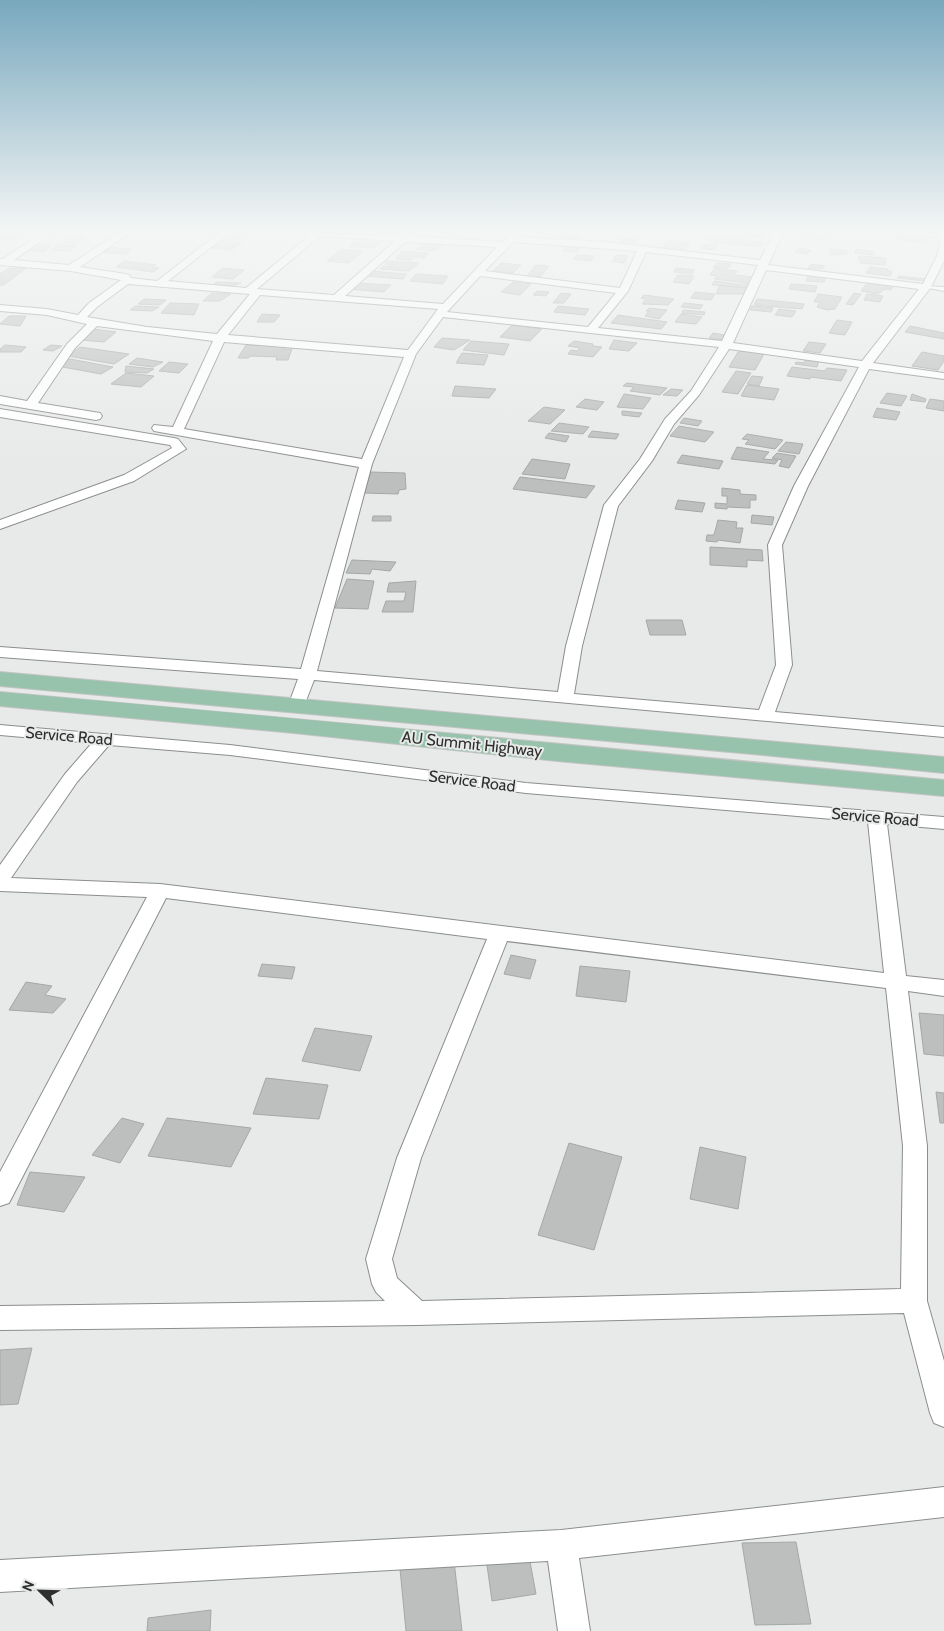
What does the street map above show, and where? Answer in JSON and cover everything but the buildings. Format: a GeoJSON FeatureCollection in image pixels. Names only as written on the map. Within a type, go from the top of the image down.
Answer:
{"type":"FeatureCollection","features":[{"type":"Feature","properties":{"kind":"main road","name":"AU Summit Highway"},"geometry":{"type":"LineString","coordinates":[[0,679],[763,747],[944,765]]}},
{"type":"Feature","properties":{"kind":"main road","name":"AU Summit Highway"},"geometry":{"type":"LineString","coordinates":[[0,699],[294,725],[557,753],[944,788]]}},
{"type":"Feature","properties":{"kind":"street"},"geometry":{"type":"LineString","coordinates":[[13,309],[47,312],[95,322],[220,338],[411,354]]}},
{"type":"Feature","properties":{"kind":"street"},"geometry":{"type":"LineString","coordinates":[[81,318],[89,309]]}},
{"type":"Feature","properties":{"kind":"street"},"geometry":{"type":"LineString","coordinates":[[177,432],[220,338],[241,309]]}},
{"type":"Feature","properties":{"kind":"street"},"geometry":{"type":"LineString","coordinates":[[434,309],[592,330],[726,344],[944,376]]}},
{"type":"Feature","properties":{"kind":"street"},"geometry":{"type":"LineString","coordinates":[[592,330],[608,309]]}},
{"type":"Feature","properties":{"kind":"street"},"geometry":{"type":"LineString","coordinates":[[565,698],[574,646],[611,505],[646,461],[670,422],[695,393],[726,344],[742,309]]}},
{"type":"Feature","properties":{"kind":"street"},"geometry":{"type":"LineString","coordinates":[[764,717],[784,665],[775,545],[801,486],[866,364],[909,309]]}},
{"type":"Feature","properties":{"kind":"street"},"geometry":{"type":"LineString","coordinates":[[296,706],[308,674],[366,464],[411,354],[443,310]]}},
{"type":"Feature","properties":{"kind":"street"},"geometry":{"type":"LineString","coordinates":[[31,404],[71,346],[95,322]]}},
{"type":"Feature","properties":{"kind":"street"},"geometry":{"type":"LineString","coordinates":[[0,400],[366,464]]}},
{"type":"Feature","properties":{"kind":"street"},"geometry":{"type":"LineString","coordinates":[[0,413],[174,442],[180,449],[130,478],[0,525]]}},
{"type":"Feature","properties":{"kind":"street"},"geometry":{"type":"LineString","coordinates":[[0,652],[308,674],[944,732]]}},
{"type":"Feature","properties":{"kind":"street","name":"Service Road"},"geometry":{"type":"LineString","coordinates":[[0,730],[230,750],[526,788],[944,823]]}},
{"type":"Feature","properties":{"kind":"street"},"geometry":{"type":"LineString","coordinates":[[0,879],[71,778],[105,739]]}},
{"type":"Feature","properties":{"kind":"street"},"geometry":{"type":"LineString","coordinates":[[877,817],[915,1146],[914,1301],[944,1412]]}},
{"type":"Feature","properties":{"kind":"street"},"geometry":{"type":"LineString","coordinates":[[0,884],[160,891],[944,988]]}},
{"type":"Feature","properties":{"kind":"street"},"geometry":{"type":"LineString","coordinates":[[0,1196],[160,891]]}},
{"type":"Feature","properties":{"kind":"street"},"geometry":{"type":"LineString","coordinates":[[417,1313],[385,1284],[379,1258],[409,1158],[500,933]]}},
{"type":"Feature","properties":{"kind":"street"},"geometry":{"type":"LineString","coordinates":[[0,1318],[417,1313],[914,1301]]}},
{"type":"Feature","properties":{"kind":"street"},"geometry":{"type":"LineString","coordinates":[[0,1576],[561,1545],[944,1502]]}},
{"type":"Feature","properties":{"kind":"street"},"geometry":{"type":"LineString","coordinates":[[561,1545],[574,1631]]}}]}
